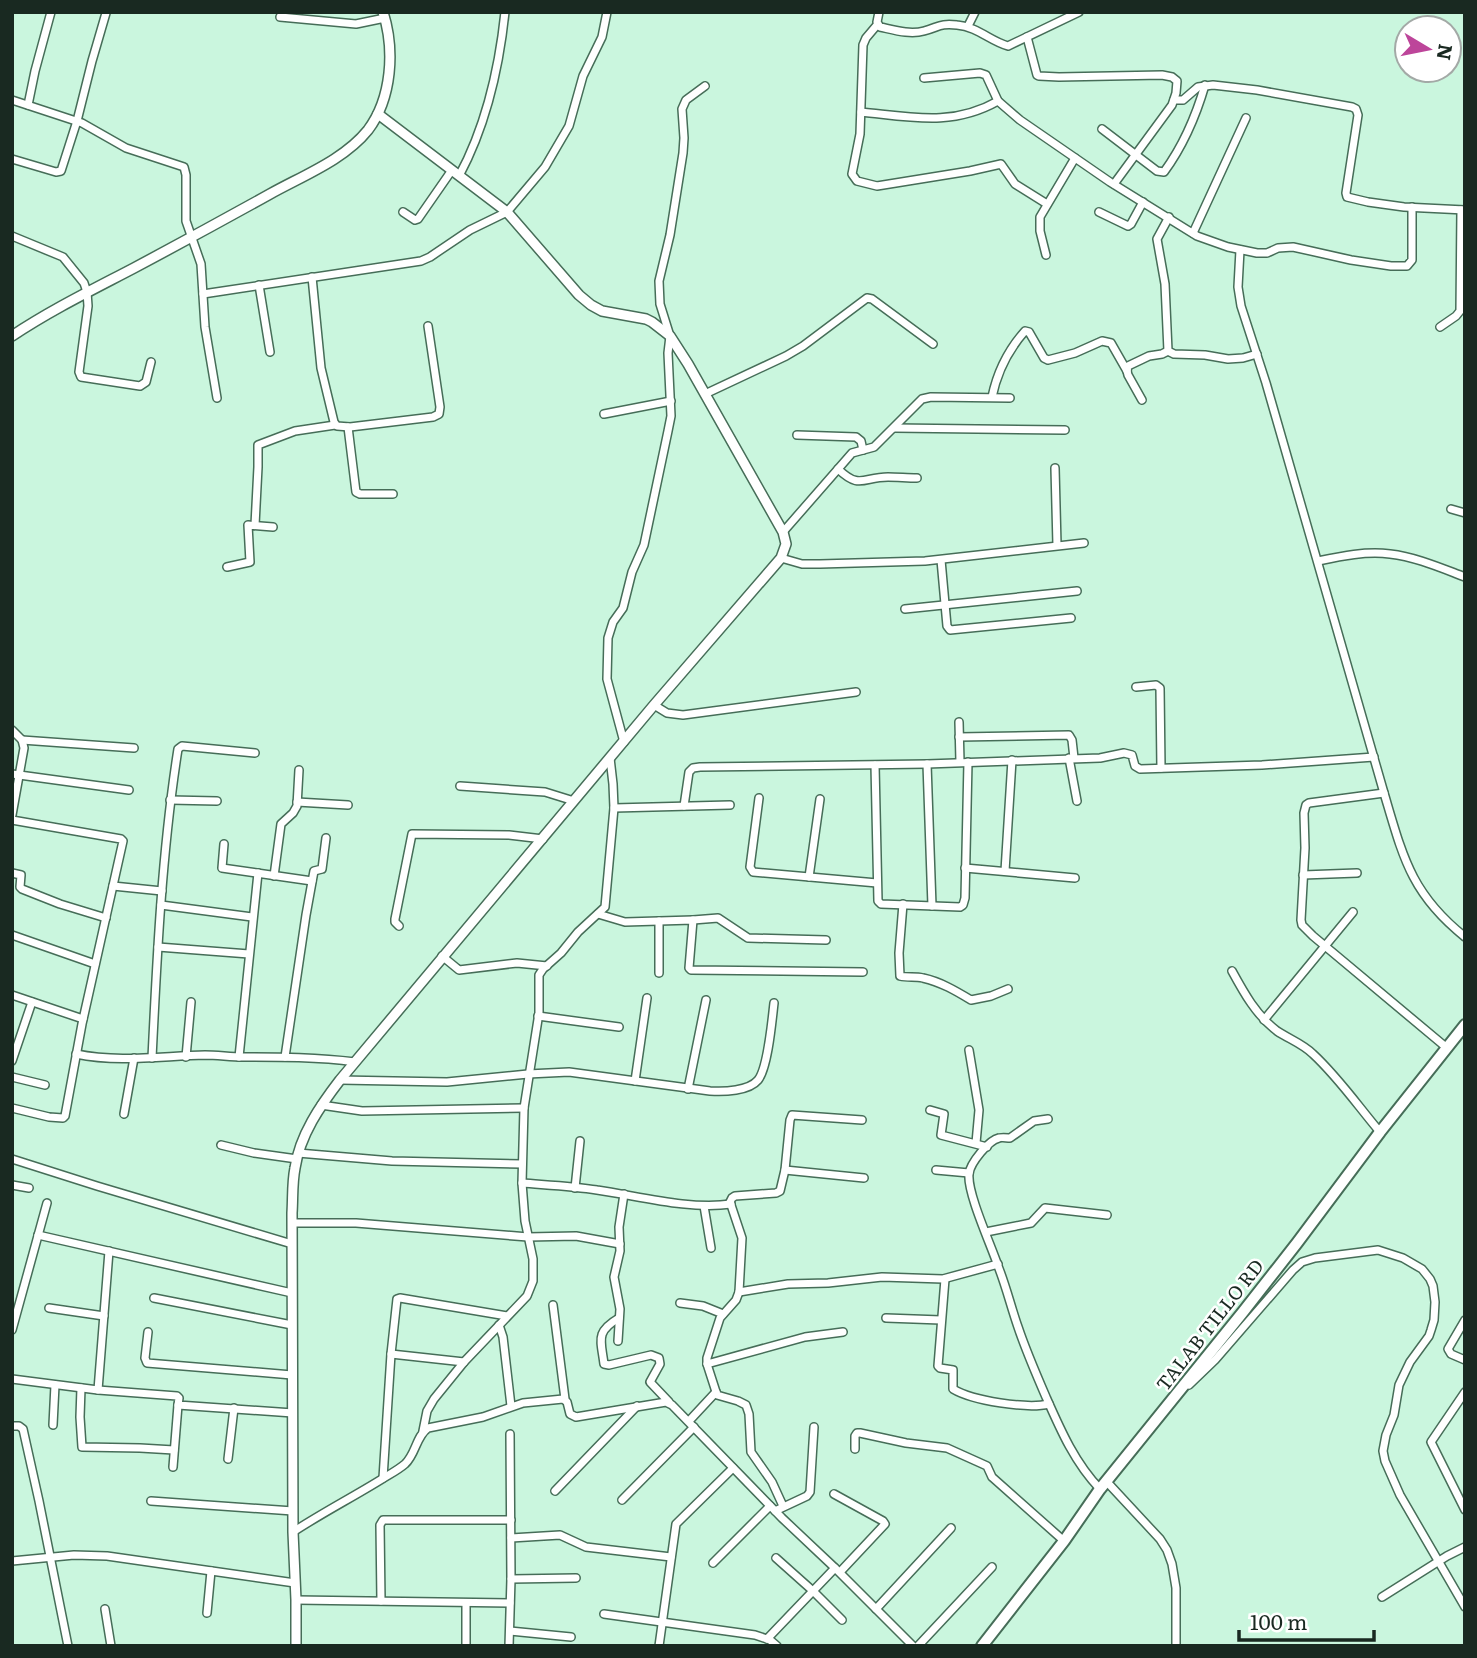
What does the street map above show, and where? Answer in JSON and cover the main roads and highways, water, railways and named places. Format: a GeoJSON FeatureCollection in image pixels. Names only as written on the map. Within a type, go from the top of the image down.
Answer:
{"type":"FeatureCollection","features":[{"type":"Feature","properties":{"kind":"main road","name":"TALAB TILLO RD"},"geometry":{"type":"LineString","coordinates":[[982,1646],[1465,1025]]}}]}
